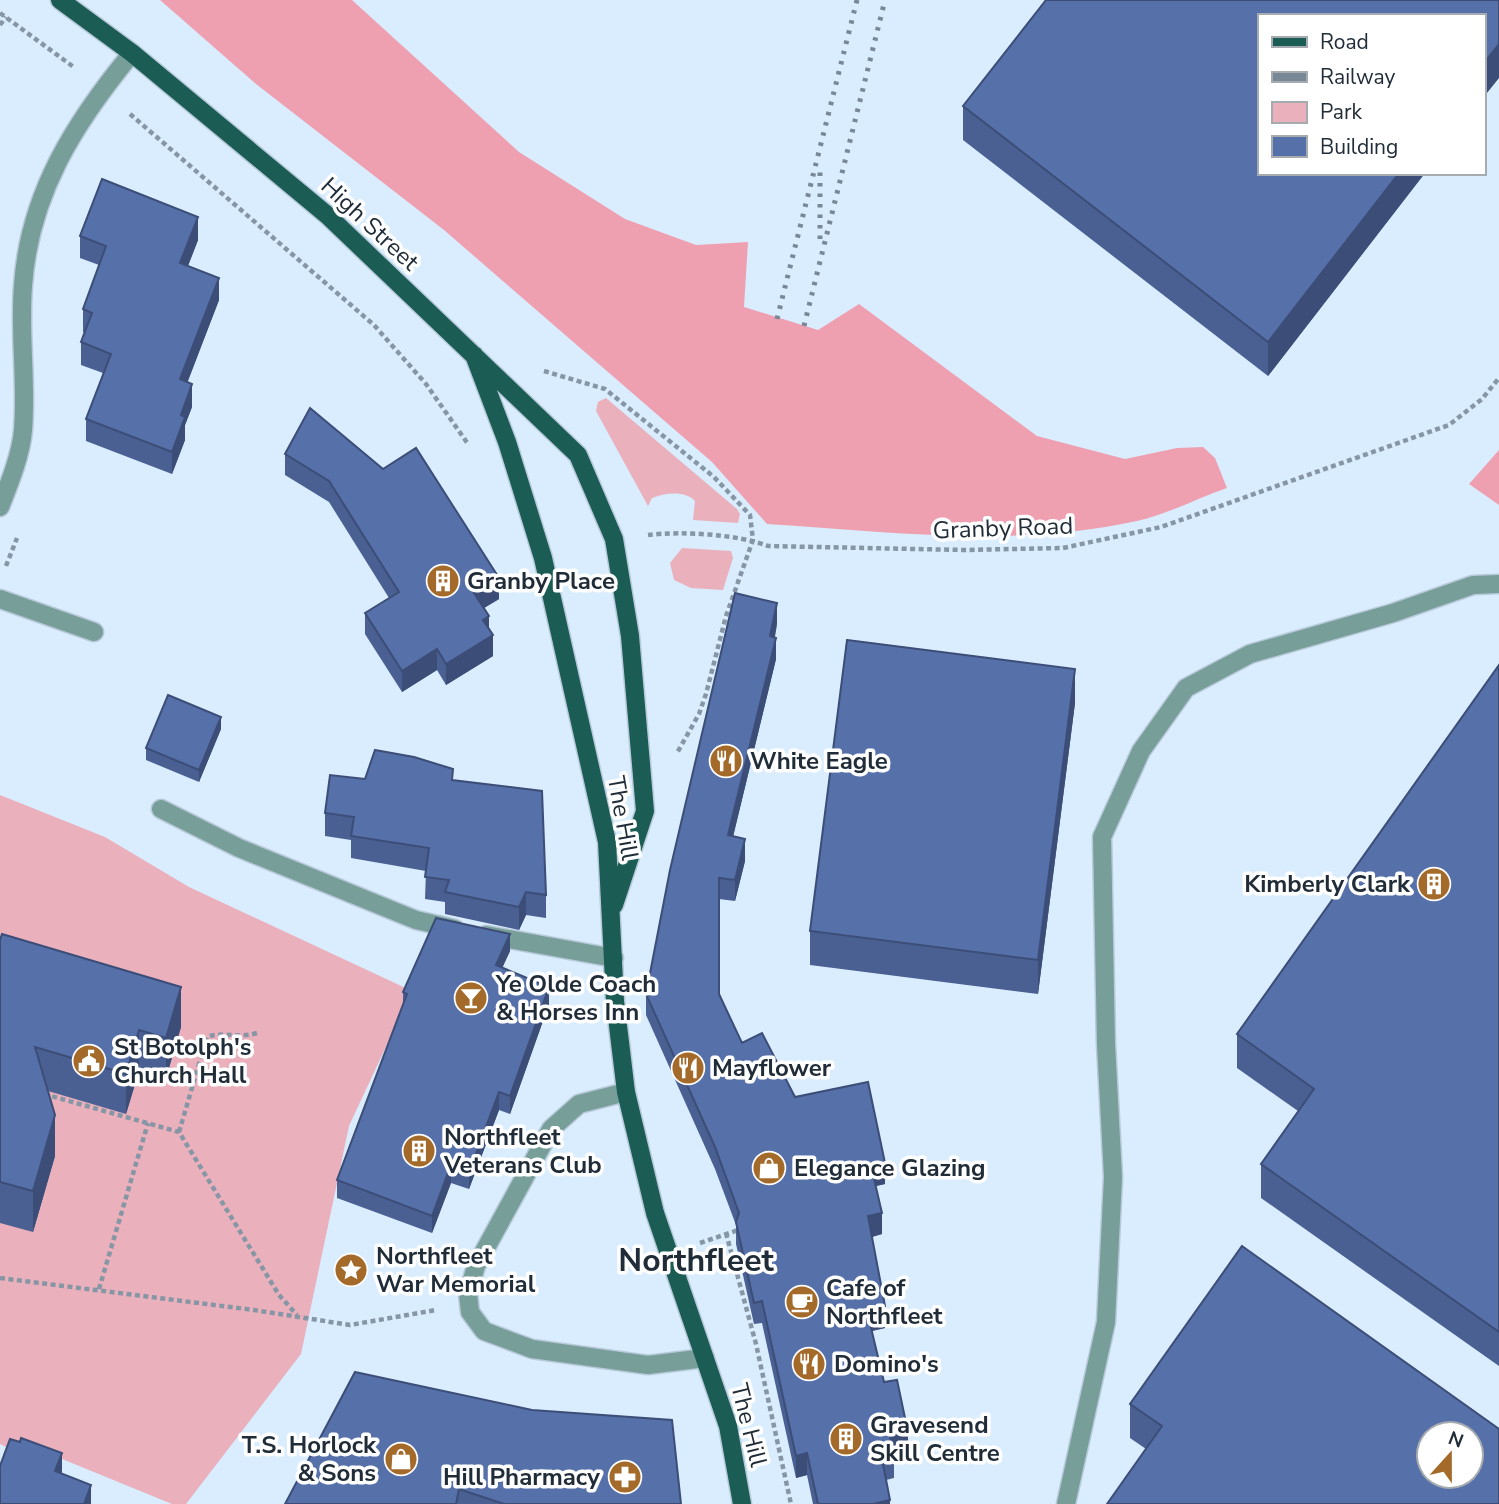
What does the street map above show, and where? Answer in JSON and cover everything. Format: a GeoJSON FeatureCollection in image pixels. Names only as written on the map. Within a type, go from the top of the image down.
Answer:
{"type":"FeatureCollection","features":[{"type":"Feature","properties":{"kind":"main road","name":"High Street"},"geometry":{"type":"LineString","coordinates":[[60,0],[132,53],[327,215],[474,355],[507,442],[543,558]]}},
{"type":"Feature","properties":{"kind":"main road"},"geometry":{"type":"LineString","coordinates":[[474,355],[578,455],[614,538],[630,636],[645,811],[611,913]]}},
{"type":"Feature","properties":{"kind":"main road","name":"The Hill"},"geometry":{"type":"LineString","coordinates":[[543,558],[607,842],[615,1001],[626,1091],[646,1183],[728,1426],[742,1504]]}},
{"type":"Feature","properties":{"kind":"street"},"geometry":{"type":"LineString","coordinates":[[2,496],[23,432],[23,287],[32,223],[61,152],[102,90],[132,53]]}},
{"type":"Feature","properties":{"kind":"street"},"geometry":{"type":"LineString","coordinates":[[1066,1504],[1106,1322],[1113,1177],[1106,1044],[1102,837],[1141,751],[1186,688],[1250,654],[1393,613],[1473,585],[1499,584]]}},
{"type":"Feature","properties":{"kind":"street"},"geometry":{"type":"LineString","coordinates":[[0,599],[94,632]]}},
{"type":"Feature","properties":{"kind":"street"},"geometry":{"type":"LineString","coordinates":[[161,809],[239,848],[416,920],[569,952],[614,958]]}},
{"type":"Feature","properties":{"kind":"street"},"geometry":{"type":"LineString","coordinates":[[469,1304],[471,1282],[483,1250],[551,1129],[579,1104],[626,1091]]}},
{"type":"Feature","properties":{"kind":"street","name":"The Hill"},"geometry":{"type":"LineString","coordinates":[[469,1304],[473,1318],[484,1331],[532,1349],[648,1365],[705,1358]]}},
{"type":"Feature","properties":{"kind":"path"},"geometry":{"type":"LineString","coordinates":[[0,13],[77,69]]}},
{"type":"Feature","properties":{"kind":"path"},"geometry":{"type":"LineString","coordinates":[[0,25],[6,17]]}},
{"type":"Feature","properties":{"kind":"path"},"geometry":{"type":"LineString","coordinates":[[124,108],[323,278],[373,325],[426,384],[456,425],[474,456]]}},
{"type":"Feature","properties":{"kind":"path"},"geometry":{"type":"LineString","coordinates":[[542,371],[583,380],[605,389],[714,477],[750,514],[753,540],[726,616],[699,715],[681,748],[644,795]]}},
{"type":"Feature","properties":{"kind":"path","name":"Granby Road"},"geometry":{"type":"LineString","coordinates":[[640,536],[663,533],[753,540],[768,546],[964,550],[1063,548],[1161,527],[1449,425],[1482,399],[1499,378]]}},
{"type":"Feature","properties":{"kind":"path"},"geometry":{"type":"LineString","coordinates":[[179,1132],[207,1037],[216,1033],[240,1038],[257,1033]]}},
{"type":"Feature","properties":{"kind":"path"},"geometry":{"type":"LineString","coordinates":[[35,1091],[179,1132],[279,1295],[298,1316]]}},
{"type":"Feature","properties":{"kind":"path"},"geometry":{"type":"LineString","coordinates":[[99,1289],[148,1124]]}},
{"type":"Feature","properties":{"kind":"path"},"geometry":{"type":"LineString","coordinates":[[670,1256],[726,1233],[751,1226]]}},
{"type":"Feature","properties":{"kind":"path"},"geometry":{"type":"LineString","coordinates":[[726,1233],[756,1344],[791,1504]]}},
{"type":"Feature","properties":{"kind":"path"},"geometry":{"type":"LineString","coordinates":[[0,1278],[99,1289],[349,1325],[469,1304]]}},
{"type":"Feature","properties":{"kind":"green space"},"geometry":{"type":"Polygon","coordinates":[[[606,398],[737,509],[740,514],[738,523],[693,520],[695,501],[686,495],[669,494],[652,498],[648,506],[596,411],[598,402],[606,398]]]}},
{"type":"Feature","properties":{"kind":"green space"},"geometry":{"type":"Polygon","coordinates":[[[682,548],[731,551],[733,558],[723,590],[691,588],[674,580],[670,563],[682,548]]]}},
{"type":"Feature","properties":{"kind":"green space"},"geometry":{"type":"Polygon","coordinates":[[[0,795],[105,837],[189,887],[412,991],[349,1126],[301,1354],[186,1504],[172,1504],[23,1443],[16,1452],[0,1444],[0,795]]]}},
{"type":"Feature","properties":{"kind":"shaded area"},"geometry":{"type":"Polygon","coordinates":[[[160,0],[352,0],[519,152],[625,219],[696,245],[748,242],[744,307],[818,330],[859,304],[1037,436],[1125,459],[1177,448],[1203,447],[1215,458],[1227,488],[1137,521],[1045,534],[952,536],[767,524],[712,462],[444,230],[256,84],[160,0]]]}},
{"type":"Feature","properties":{"kind":"shaded area"},"geometry":{"type":"Polygon","coordinates":[[[1499,450],[1499,505],[1469,484],[1499,450]]]}},
{"type":"Feature","properties":{"kind":"building"},"geometry":{"type":"Polygon","coordinates":[[[1046,0],[1499,0],[1499,44],[1485,62],[1485,14],[1258,14],[1258,175],[1397,175],[1268,342],[963,106],[1046,0]]]}},
{"type":"Feature","properties":{"kind":"building"},"geometry":{"type":"Polygon","coordinates":[[[102,179],[198,217],[180,263],[219,278],[180,379],[192,384],[181,415],[185,417],[172,452],[86,419],[111,354],[81,342],[92,313],[83,309],[106,246],[80,236],[102,179]]]}},
{"type":"Feature","properties":{"kind":"building","name":"Granby Place"},"geometry":{"type":"Polygon","coordinates":[[[310,408],[383,469],[416,448],[499,578],[474,593],[489,616],[483,620],[493,635],[446,664],[437,649],[402,671],[365,613],[399,592],[329,481],[285,454],[310,408]]]}},
{"type":"Feature","properties":{"kind":"building"},"geometry":{"type":"Polygon","coordinates":[[[735,593],[777,603],[770,636],[776,638],[728,835],[745,839],[735,880],[719,878],[719,994],[742,1043],[762,1033],[795,1097],[868,1082],[885,1163],[871,1166],[882,1213],[868,1216],[885,1306],[867,1311],[884,1382],[897,1380],[908,1432],[890,1436],[894,1457],[882,1459],[890,1500],[873,1504],[818,1504],[807,1453],[796,1456],[762,1301],[754,1303],[736,1222],[739,1213],[715,1147],[646,994],[670,870],[735,593]]]}},
{"type":"Feature","properties":{"kind":"building"},"geometry":{"type":"Polygon","coordinates":[[[847,640],[1075,669],[1038,960],[810,931],[847,640]]]}},
{"type":"Feature","properties":{"kind":"building","name":"Kimberly Clark"},"geometry":{"type":"Polygon","coordinates":[[[1499,665],[1499,1332],[1261,1164],[1314,1089],[1237,1034],[1499,665]]]}},
{"type":"Feature","properties":{"kind":"building"},"geometry":{"type":"Polygon","coordinates":[[[168,695],[221,717],[199,770],[146,748],[168,695]]]}},
{"type":"Feature","properties":{"kind":"building"},"geometry":{"type":"Polygon","coordinates":[[[375,750],[414,757],[453,769],[452,780],[542,791],[546,895],[526,892],[519,907],[445,892],[449,880],[425,877],[429,848],[351,836],[354,817],[325,813],[330,775],[365,779],[375,750]]]}},
{"type":"Feature","properties":{"kind":"building"},"geometry":{"type":"Polygon","coordinates":[[[436,918],[510,934],[496,965],[549,987],[510,1096],[499,1092],[469,1172],[451,1165],[432,1216],[337,1180],[407,994],[403,992],[436,918]]]}},
{"type":"Feature","properties":{"kind":"building"},"geometry":{"type":"Polygon","coordinates":[[[2,934],[181,987],[166,1038],[139,1030],[126,1074],[35,1047],[55,1115],[33,1191],[0,1182],[2,934]]]}},
{"type":"Feature","properties":{"kind":"building"},"geometry":{"type":"Polygon","coordinates":[[[1242,1246],[1499,1429],[1499,1504],[1107,1504],[1162,1426],[1130,1404],[1242,1246]]]}},
{"type":"Feature","properties":{"kind":"building"},"geometry":{"type":"Polygon","coordinates":[[[355,1372],[532,1410],[672,1420],[681,1504],[504,1504],[459,1489],[456,1504],[285,1504],[355,1372]]]}},
{"type":"Feature","properties":{"kind":"building"},"geometry":{"type":"Polygon","coordinates":[[[21,1438],[62,1453],[55,1471],[91,1485],[84,1504],[0,1504],[0,1466],[10,1439],[20,1442],[21,1438]]]}},
{"type":"Feature","properties":{"kind":"railway"},"geometry":{"type":"LineString","coordinates":[[777,319],[857,0]]}},
{"type":"Feature","properties":{"kind":"railway"},"geometry":{"type":"LineString","coordinates":[[804,326],[885,0]]}},
{"type":"Feature","properties":{"kind":"railway"},"geometry":{"type":"LineString","coordinates":[[820,169],[820,239]]}},
{"type":"Feature","properties":{"kind":"place","name":"Granby Place"},"geometry":{"type":"Point","coordinates":[443,581]}},
{"type":"Feature","properties":{"kind":"place","name":"White Eagle"},"geometry":{"type":"Point","coordinates":[726,761]}},
{"type":"Feature","properties":{"kind":"place","name":"Kimberly Clark"},"geometry":{"type":"Point","coordinates":[1434,884]}},
{"type":"Feature","properties":{"kind":"place","name":"Ye Olde Coach & Horses Inn"},"geometry":{"type":"Point","coordinates":[471,998]}},
{"type":"Feature","properties":{"kind":"place","name":"St Botolph's Church Hall"},"geometry":{"type":"Point","coordinates":[89,1061]}},
{"type":"Feature","properties":{"kind":"place","name":"Mayflower"},"geometry":{"type":"Point","coordinates":[688,1068]}},
{"type":"Feature","properties":{"kind":"place","name":"Northfleet Veterans Club"},"geometry":{"type":"Point","coordinates":[419,1151]}},
{"type":"Feature","properties":{"kind":"place","name":"Elegance Glazing"},"geometry":{"type":"Point","coordinates":[769,1168]}},
{"type":"Feature","properties":{"kind":"place","name":"Northfleet War Memorial"},"geometry":{"type":"Point","coordinates":[351,1270]}},
{"type":"Feature","properties":{"kind":"place","name":"Cafe of Northfleet"},"geometry":{"type":"Point","coordinates":[802,1302]}},
{"type":"Feature","properties":{"kind":"place","name":"Domino's"},"geometry":{"type":"Point","coordinates":[809,1364]}},
{"type":"Feature","properties":{"kind":"place","name":"Gravesend Skill Centre"},"geometry":{"type":"Point","coordinates":[846,1439]}},
{"type":"Feature","properties":{"kind":"place","name":"T.S. Horlock & Sons"},"geometry":{"type":"Point","coordinates":[401,1459]}},
{"type":"Feature","properties":{"kind":"place","name":"Hill Pharmacy"},"geometry":{"type":"Point","coordinates":[625,1477]}},
{"type":"Feature","properties":{"kind":"district","name":"Northfleet"},"geometry":{"type":"Point","coordinates":[696,1260]}}]}
